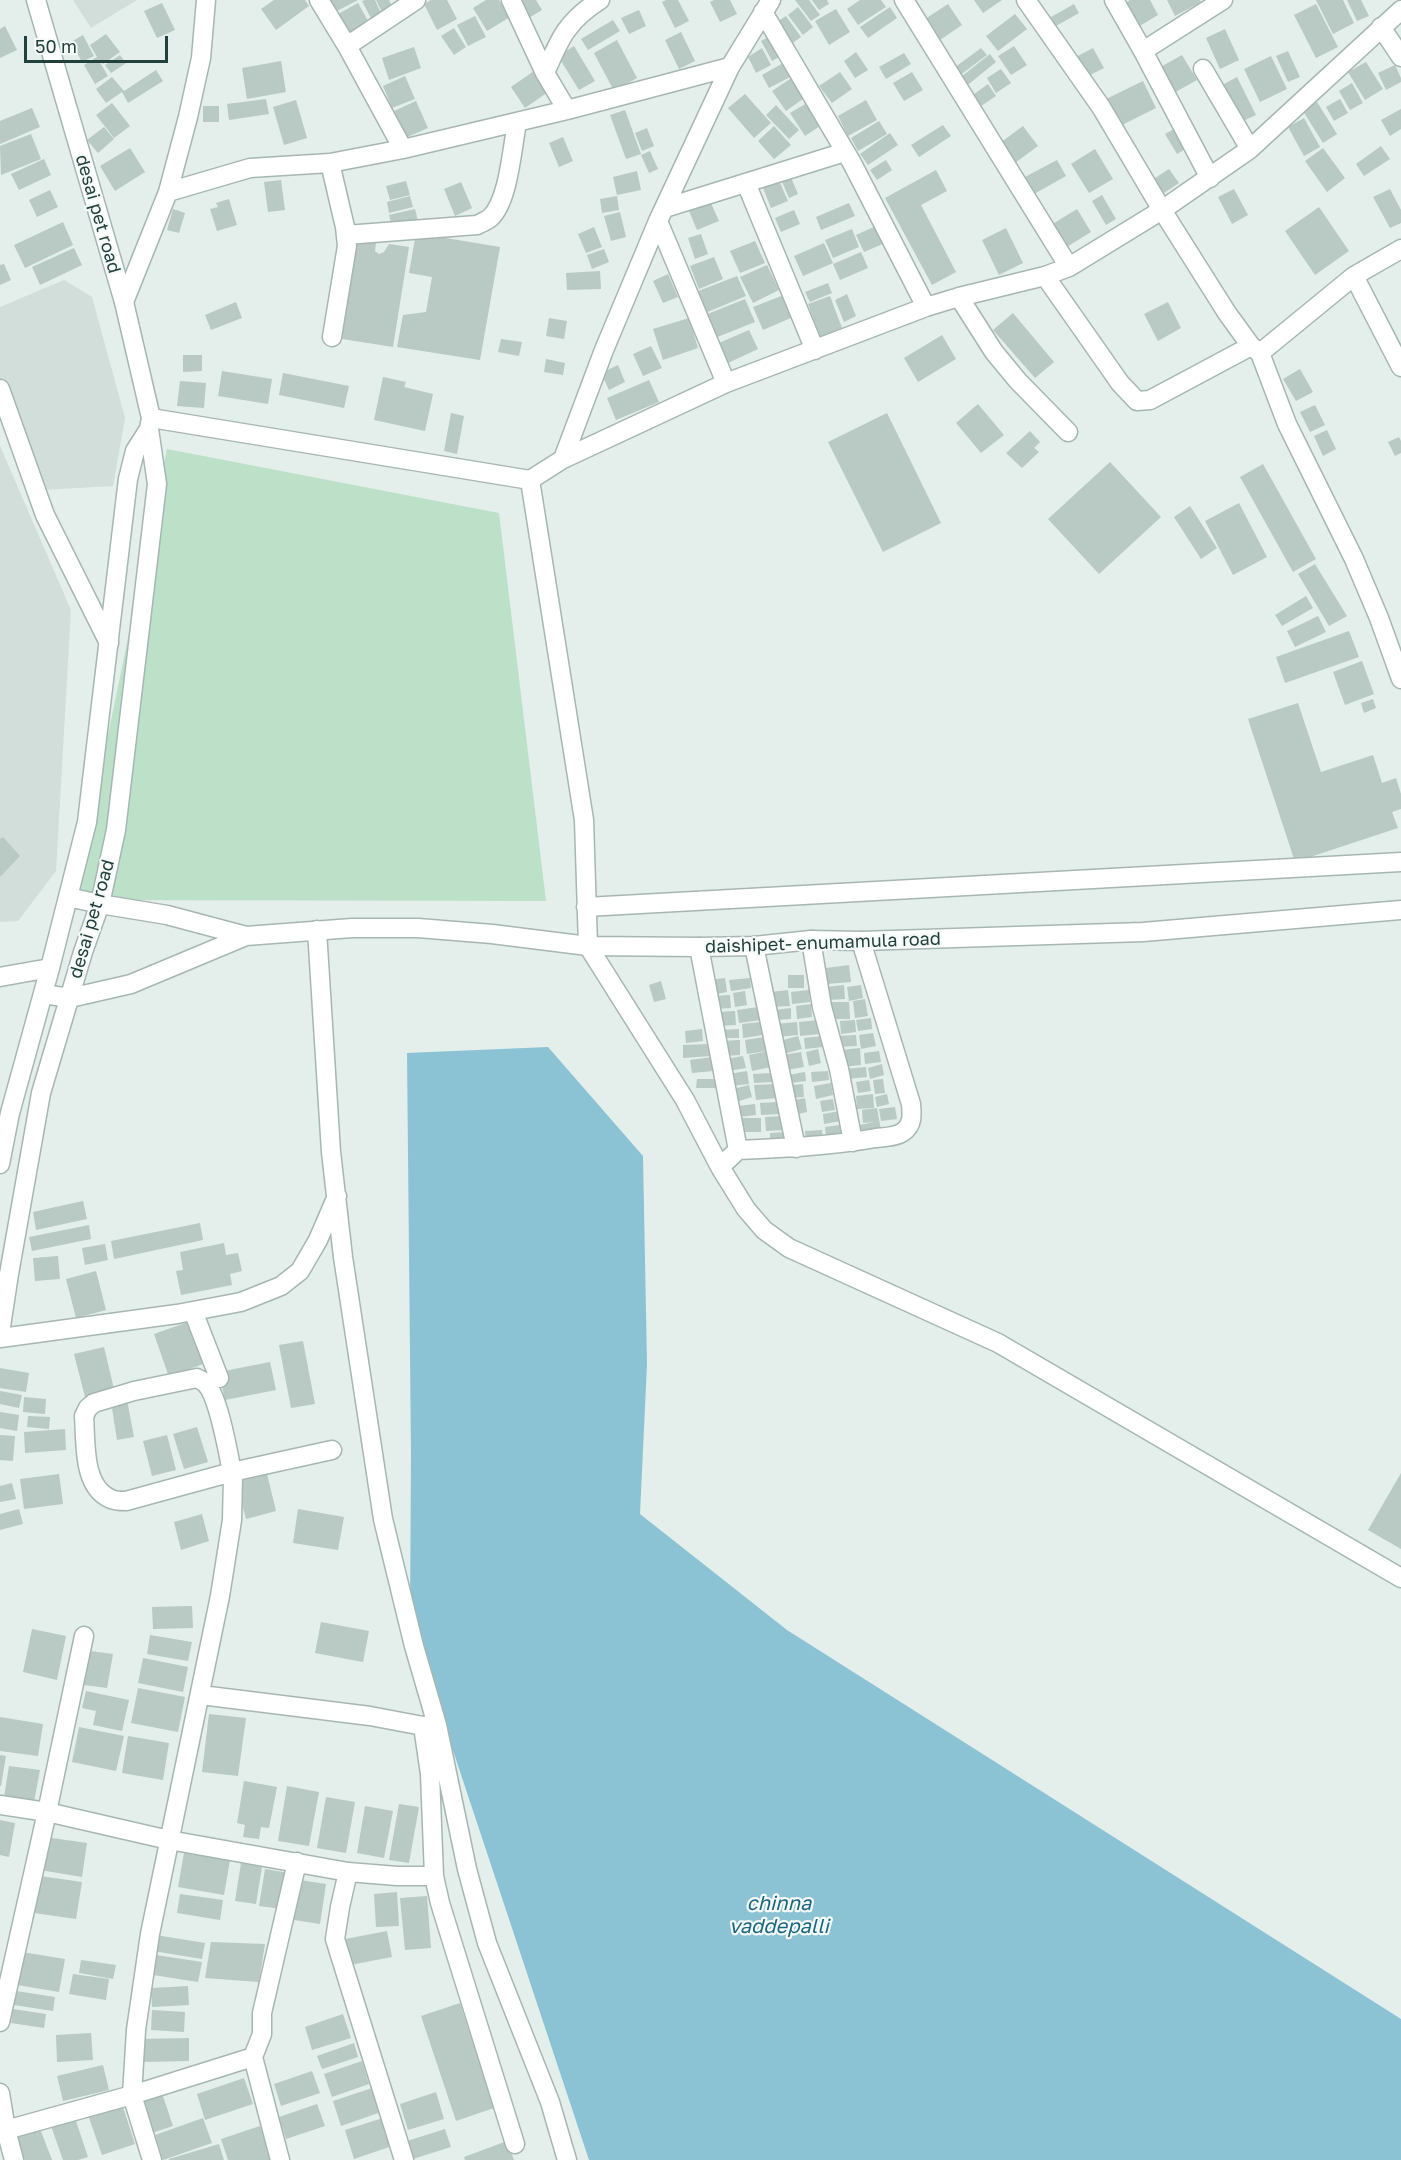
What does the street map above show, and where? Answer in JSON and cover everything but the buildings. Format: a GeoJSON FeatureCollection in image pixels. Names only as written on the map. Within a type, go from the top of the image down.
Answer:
{"type":"FeatureCollection","features":[{"type":"Feature","properties":{"kind":"street","name":"desai pet road"},"geometry":{"type":"LineString","coordinates":[[0,1333],[41,1094],[86,942],[100,904],[116,830],[158,484],[150,423],[124,302],[36,0]]}},
{"type":"Feature","properties":{"kind":"street"},"geometry":{"type":"LineString","coordinates":[[124,302],[168,192],[201,58],[207,0]]}},
{"type":"Feature","properties":{"kind":"street"},"geometry":{"type":"LineString","coordinates":[[319,0],[348,46],[403,149]]}},
{"type":"Feature","properties":{"kind":"street"},"geometry":{"type":"LineString","coordinates":[[348,46],[416,0]]}},
{"type":"Feature","properties":{"kind":"street"},"geometry":{"type":"LineString","coordinates":[[511,0],[545,73],[567,110]]}},
{"type":"Feature","properties":{"kind":"street"},"geometry":{"type":"LineString","coordinates":[[545,73],[567,28],[582,12],[600,0]]}},
{"type":"Feature","properties":{"kind":"street"},"geometry":{"type":"LineString","coordinates":[[904,0],[1069,267]]}},
{"type":"Feature","properties":{"kind":"street"},"geometry":{"type":"LineString","coordinates":[[1026,0],[1101,107],[1227,313],[1256,350],[1287,423],[1354,559],[1401,679]]}},
{"type":"Feature","properties":{"kind":"street"},"geometry":{"type":"LineString","coordinates":[[1114,0],[1210,178]]}},
{"type":"Feature","properties":{"kind":"street"},"geometry":{"type":"LineString","coordinates":[[1143,51],[1223,0]]}},
{"type":"Feature","properties":{"kind":"street"},"geometry":{"type":"LineString","coordinates":[[563,459],[604,350],[661,215],[730,67],[767,6]]}},
{"type":"Feature","properties":{"kind":"street"},"geometry":{"type":"LineString","coordinates":[[767,6],[926,307]]}},
{"type":"Feature","properties":{"kind":"street"},"geometry":{"type":"LineString","coordinates":[[150,423],[530,480],[563,459],[726,383],[926,307],[1045,276],[1069,267],[1162,210],[1250,149],[1401,10]]}},
{"type":"Feature","properties":{"kind":"street"},"geometry":{"type":"LineString","coordinates":[[1381,27],[1401,57]]}},
{"type":"Feature","properties":{"kind":"street"},"geometry":{"type":"LineString","coordinates":[[168,192],[250,168],[330,163],[403,149],[517,123],[730,67]]}},
{"type":"Feature","properties":{"kind":"street"},"geometry":{"type":"LineString","coordinates":[[1203,69],[1250,149]]}},
{"type":"Feature","properties":{"kind":"street"},"geometry":{"type":"LineString","coordinates":[[346,235],[477,225],[491,217],[500,202],[507,182],[517,123]]}},
{"type":"Feature","properties":{"kind":"street"},"geometry":{"type":"LineString","coordinates":[[661,215],[746,183],[845,152]]}},
{"type":"Feature","properties":{"kind":"street"},"geometry":{"type":"LineString","coordinates":[[330,163],[347,246],[332,337]]}},
{"type":"Feature","properties":{"kind":"street"},"geometry":{"type":"LineString","coordinates":[[746,183],[815,350]]}},
{"type":"Feature","properties":{"kind":"street"},"geometry":{"type":"LineString","coordinates":[[661,215],[726,383]]}},
{"type":"Feature","properties":{"kind":"street"},"geometry":{"type":"LineString","coordinates":[[1045,276],[1120,384],[1137,401],[1150,400],[1256,350],[1354,276],[1401,249]]}},
{"type":"Feature","properties":{"kind":"street"},"geometry":{"type":"LineString","coordinates":[[1354,276],[1401,367]]}},
{"type":"Feature","properties":{"kind":"street"},"geometry":{"type":"LineString","coordinates":[[959,297],[994,352],[1018,381],[1068,432]]}},
{"type":"Feature","properties":{"kind":"street"},"geometry":{"type":"LineString","coordinates":[[0,388],[45,515],[109,643]]}},
{"type":"Feature","properties":{"kind":"street","name":"desai pet road"},"geometry":{"type":"LineString","coordinates":[[0,1164],[5,1114],[43,994],[87,822],[128,479],[135,451],[150,423]]}},
{"type":"Feature","properties":{"kind":"street"},"geometry":{"type":"LineString","coordinates":[[530,480],[584,820],[588,946],[685,1100],[720,1167],[746,1209],[764,1230],[789,1248],[998,1343],[1401,1578]]}},
{"type":"Feature","properties":{"kind":"street"},"geometry":{"type":"LineString","coordinates":[[586,907],[1401,862]]}},
{"type":"Feature","properties":{"kind":"street","name":"daishipet- enumamula road"},"geometry":{"type":"LineString","coordinates":[[68,897],[167,915],[246,936]]}},
{"type":"Feature","properties":{"kind":"street","name":"daishipet- enumamula road"},"geometry":{"type":"LineString","coordinates":[[43,994],[70,998],[131,984],[246,936],[317,930],[418,928],[492,934],[588,946],[754,946],[811,940],[861,941],[1143,932],[1401,910]]}},
{"type":"Feature","properties":{"kind":"street"},"geometry":{"type":"LineString","coordinates":[[317,930],[331,1152],[343,1257],[383,1519],[414,1646],[430,1725],[486,1943],[550,2102],[567,2160]]}},
{"type":"Feature","properties":{"kind":"street"},"geometry":{"type":"LineString","coordinates":[[811,940],[822,1007],[839,1069],[853,1142]]}},
{"type":"Feature","properties":{"kind":"street"},"geometry":{"type":"LineString","coordinates":[[720,1167],[738,1150],[796,1148],[853,1142],[901,1134],[909,1126],[912,1117],[910,1104],[861,941]]}},
{"type":"Feature","properties":{"kind":"street"},"geometry":{"type":"LineString","coordinates":[[754,946],[796,1148]]}},
{"type":"Feature","properties":{"kind":"street"},"geometry":{"type":"LineString","coordinates":[[699,947],[738,1150]]}},
{"type":"Feature","properties":{"kind":"street"},"geometry":{"type":"LineString","coordinates":[[0,977],[50,968]]}},
{"type":"Feature","properties":{"kind":"street"},"geometry":{"type":"LineString","coordinates":[[0,1338],[193,1311],[241,1302],[281,1286],[300,1271],[318,1240],[337,1195]]}},
{"type":"Feature","properties":{"kind":"street"},"geometry":{"type":"LineString","coordinates":[[193,1311],[219,1378]]}},
{"type":"Feature","properties":{"kind":"street"},"geometry":{"type":"LineString","coordinates":[[152,2160],[132,2095],[138,2019],[150,1934],[220,1596],[232,1520],[232,1472],[214,1396],[206,1383],[197,1378],[134,1391],[94,1403],[84,1416],[91,1477],[99,1490],[112,1500],[126,1501],[232,1472],[332,1449]]}},
{"type":"Feature","properties":{"kind":"street"},"geometry":{"type":"LineString","coordinates":[[0,2022],[84,1636]]}},
{"type":"Feature","properties":{"kind":"street"},"geometry":{"type":"LineString","coordinates":[[201,1695],[430,1725]]}},
{"type":"Feature","properties":{"kind":"street"},"geometry":{"type":"LineString","coordinates":[[430,1725],[434,1876],[440,1903],[515,2144]]}},
{"type":"Feature","properties":{"kind":"street"},"geometry":{"type":"LineString","coordinates":[[0,1805],[47,1812],[169,1840],[348,1872],[434,1876]]}},
{"type":"Feature","properties":{"kind":"street"},"geometry":{"type":"LineString","coordinates":[[280,2160],[253,2057],[262,2034],[262,2013],[297,1862]]}},
{"type":"Feature","properties":{"kind":"street"},"geometry":{"type":"LineString","coordinates":[[348,1872],[335,1939],[405,2160]]}},
{"type":"Feature","properties":{"kind":"street"},"geometry":{"type":"LineString","coordinates":[[6,2130],[132,2095],[253,2057]]}},
{"type":"Feature","properties":{"kind":"street"},"geometry":{"type":"LineString","coordinates":[[0,2093],[14,2160]]}},
{"type":"Feature","properties":{"kind":"shaded area"},"geometry":{"type":"Polygon","coordinates":[[[73,0],[137,0],[91,28],[73,0]]]}},
{"type":"Feature","properties":{"kind":"shaded area"},"geometry":{"type":"Polygon","coordinates":[[[64,280],[92,297],[125,418],[113,486],[42,490],[0,401],[0,307],[64,280]]]}},
{"type":"Feature","properties":{"kind":"shaded area"},"geometry":{"type":"Polygon","coordinates":[[[0,446],[71,610],[56,871],[18,921],[0,922],[0,446]]]}},
{"type":"Feature","properties":{"kind":"green space"},"geometry":{"type":"Polygon","coordinates":[[[167,449],[499,513],[546,901],[74,900],[167,449]]]}},
{"type":"Feature","properties":{"kind":"water","name":"chinna vaddepalli"},"geometry":{"type":"Polygon","coordinates":[[[548,1047],[643,1156],[647,1364],[640,1514],[787,1630],[1401,2019],[1401,2160],[589,2160],[410,1621],[411,1455],[407,1053],[548,1047]]]}}]}
